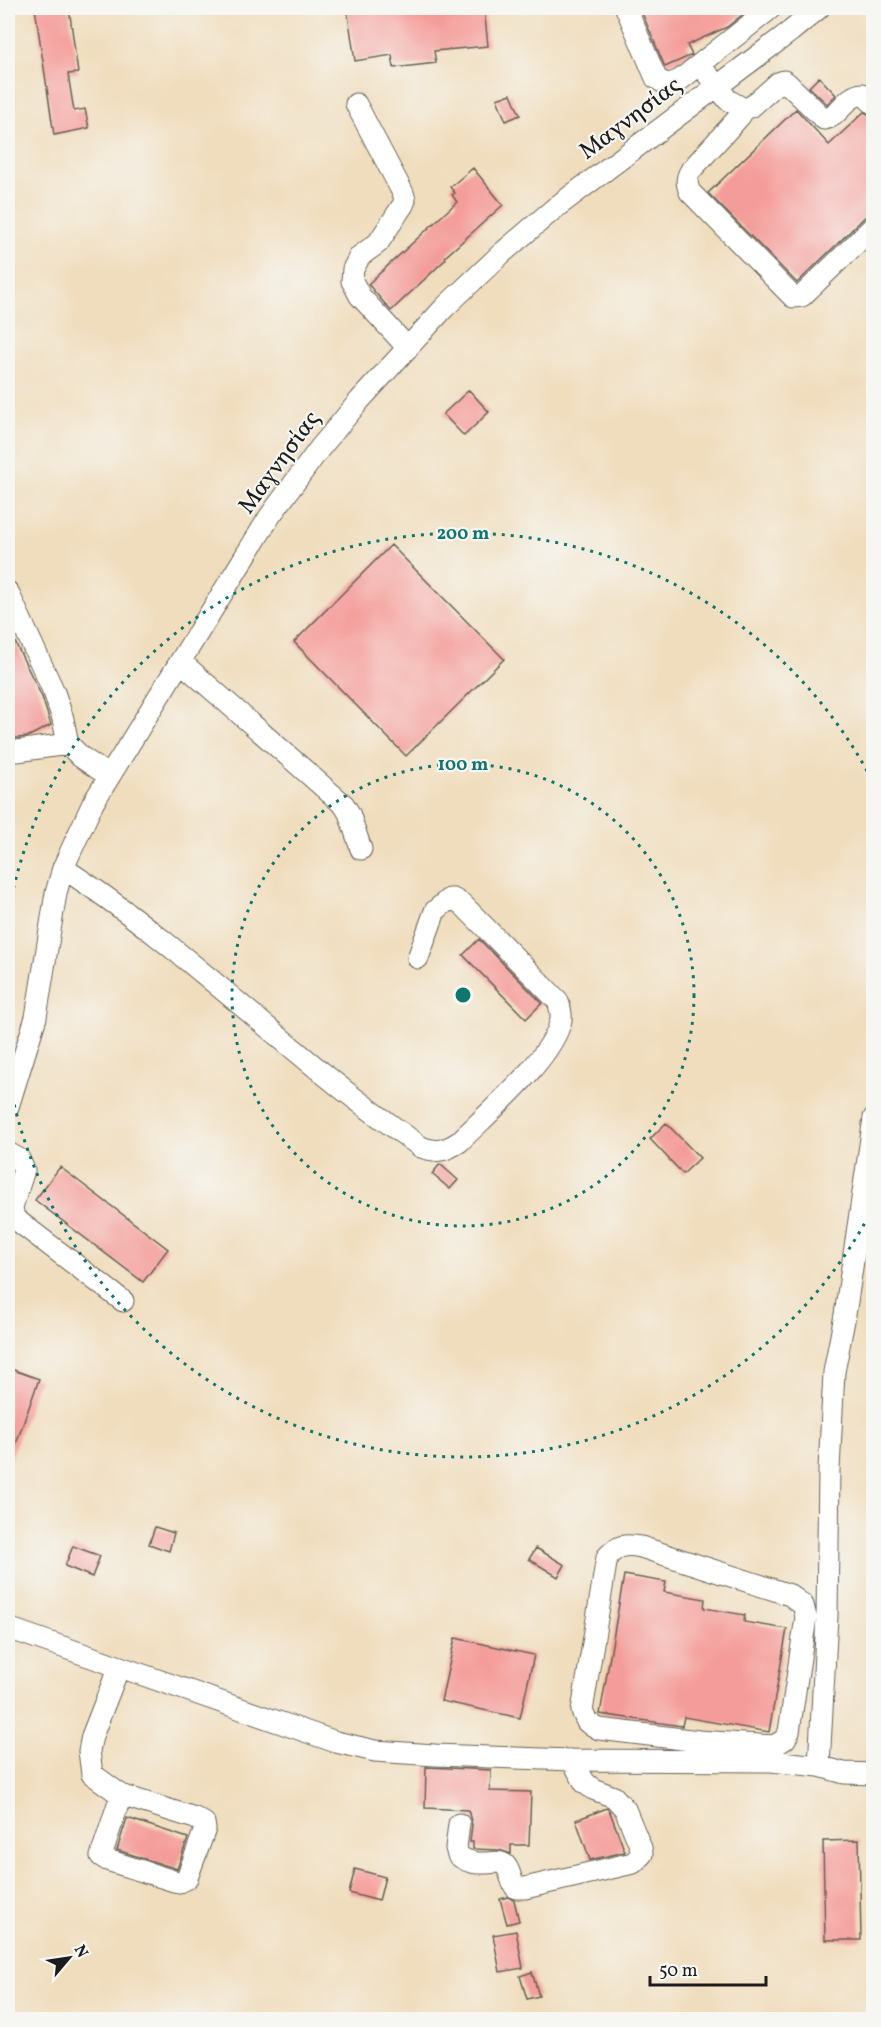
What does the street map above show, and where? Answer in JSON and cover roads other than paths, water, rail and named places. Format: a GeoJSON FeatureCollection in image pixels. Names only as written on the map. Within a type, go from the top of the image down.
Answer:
{"type":"FeatureCollection","features":[{"type":"Feature","properties":{"kind":"street"},"geometry":{"type":"LineString","coordinates":[[626,8],[656,78],[671,85],[771,8]]}},
{"type":"Feature","properties":{"kind":"street","name":"Μαγνησίας"},"geometry":{"type":"LineString","coordinates":[[8,1107],[36,1017],[56,893],[63,868],[93,803],[270,516],[320,448],[445,307],[501,254],[555,208],[819,8]]}},
{"type":"Feature","properties":{"kind":"street"},"geometry":{"type":"LineString","coordinates":[[701,63],[728,100],[744,109]]}},
{"type":"Feature","properties":{"kind":"street"},"geometry":{"type":"LineString","coordinates":[[873,104],[863,94],[857,94],[852,96],[831,117],[824,119],[784,81],[778,83],[751,107],[744,109],[692,170],[687,184],[690,192],[793,297],[802,296],[873,226]]}},
{"type":"Feature","properties":{"kind":"street"},"geometry":{"type":"LineString","coordinates":[[356,104],[405,200],[378,243],[360,256],[353,269],[352,281],[360,296],[408,348]]}},
{"type":"Feature","properties":{"kind":"street"},"geometry":{"type":"LineString","coordinates":[[8,592],[54,692],[68,744],[81,757],[108,776]]}},
{"type":"Feature","properties":{"kind":"street"},"geometry":{"type":"LineString","coordinates":[[181,662],[344,805],[361,849]]}},
{"type":"Feature","properties":{"kind":"street"},"geometry":{"type":"LineString","coordinates":[[9,752],[68,744]]}},
{"type":"Feature","properties":{"kind":"street"},"geometry":{"type":"LineString","coordinates":[[63,868],[109,899],[214,982],[341,1088],[421,1147],[435,1152],[448,1149],[459,1142],[527,1074],[548,1048],[559,1026],[561,1010],[558,1001],[462,904],[453,899],[449,899],[435,911],[418,958]]}},
{"type":"Feature","properties":{"kind":"street"},"geometry":{"type":"LineString","coordinates":[[819,1766],[834,1372],[845,1315],[873,1118]]}},
{"type":"Feature","properties":{"kind":"street"},"geometry":{"type":"LineString","coordinates":[[8,1153],[19,1159],[24,1170],[12,1207],[14,1218],[123,1301]]}},
{"type":"Feature","properties":{"kind":"street"},"geometry":{"type":"LineString","coordinates":[[8,1628],[336,1742],[375,1751],[572,1760],[772,1754],[789,1732],[806,1617],[803,1605],[790,1595],[641,1547],[617,1546],[607,1557],[582,1712],[587,1722],[599,1729],[699,1741],[772,1754],[844,1773],[873,1774]]}},
{"type":"Feature","properties":{"kind":"street"},"geometry":{"type":"LineString","coordinates":[[119,1667],[88,1751],[92,1774],[121,1795],[204,1823],[205,1829],[187,1878],[174,1881],[106,1860],[101,1856],[121,1795]]}},
{"type":"Feature","properties":{"kind":"street"},"geometry":{"type":"LineString","coordinates":[[459,1824],[456,1848],[458,1855],[471,1863],[499,1862],[504,1865],[516,1888],[525,1888],[633,1863],[642,1854],[625,1809],[614,1797],[593,1789],[585,1783],[572,1760]]}}]}
